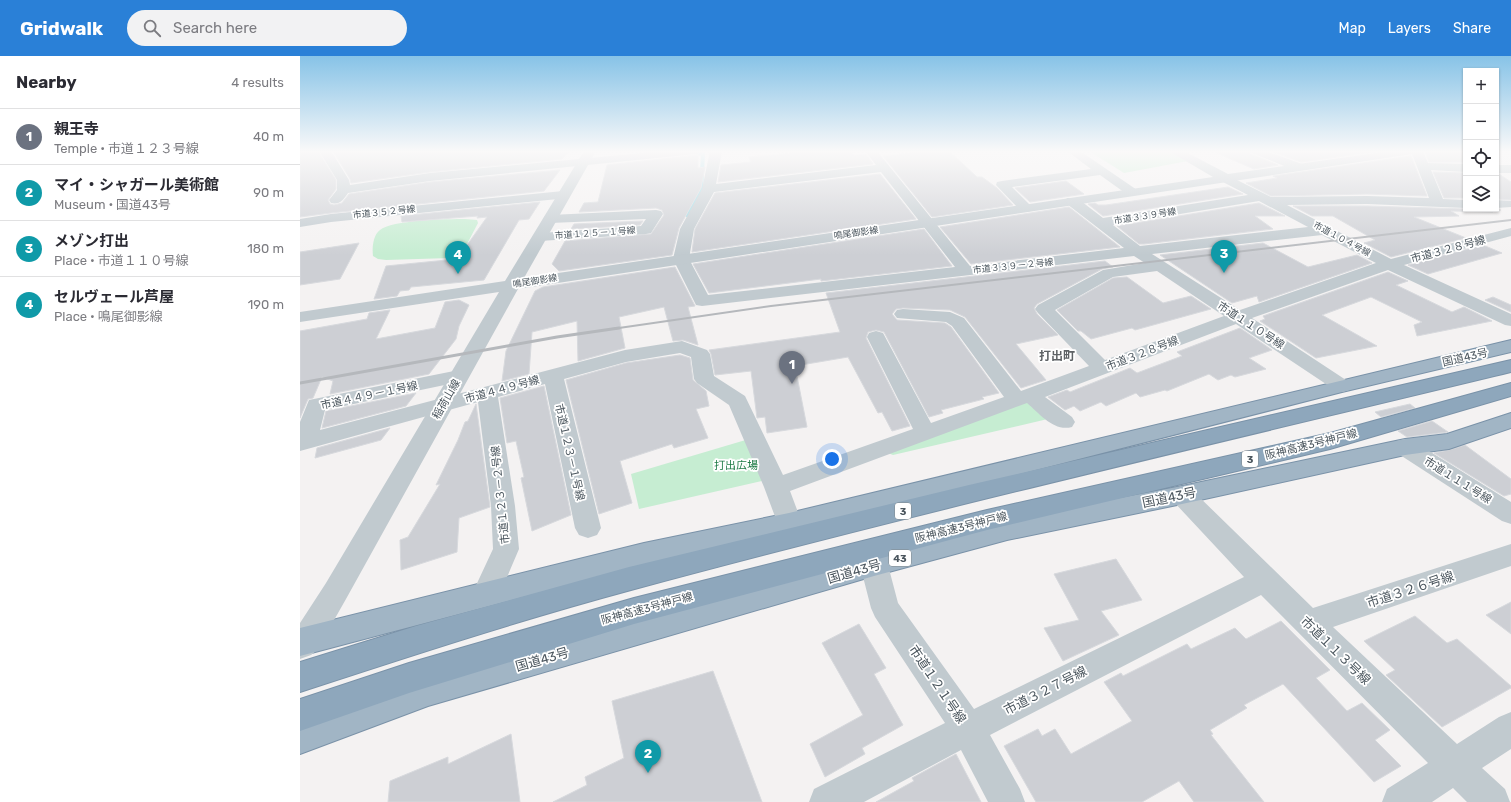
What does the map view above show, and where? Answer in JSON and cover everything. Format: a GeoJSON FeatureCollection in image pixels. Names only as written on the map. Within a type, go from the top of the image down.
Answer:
{"type":"FeatureCollection","features":[{"type":"Feature","properties":{"kind":"highway","name":"国道43号"},"geometry":{"type":"LineString","coordinates":[[302,642],[644,554],[789,523],[1342,386],[1511,346]]}},
{"type":"Feature","properties":{"kind":"highway","name":"3"},"geometry":{"type":"LineString","coordinates":[[300,677],[416,640],[629,579],[969,494],[1511,366]]}},
{"type":"Feature","properties":{"kind":"highway","name":"阪神高速3号神戸線"},"geometry":{"type":"LineString","coordinates":[[300,715],[409,678],[634,611],[987,520],[1330,441],[1511,388]]}},
{"type":"Feature","properties":{"kind":"highway","name":"国道43号"},"geometry":{"type":"LineString","coordinates":[[300,737],[428,691],[874,565],[1007,530],[1182,495],[1405,447],[1449,441],[1511,420]]}},
{"type":"Feature","properties":{"kind":"street"},"geometry":{"type":"LineString","coordinates":[[344,186],[344,190]]}},
{"type":"Feature","properties":{"kind":"street"},"geometry":{"type":"LineString","coordinates":[[300,233],[318,221],[344,190],[372,186]]}},
{"type":"Feature","properties":{"kind":"street","name":"稲荷山線"},"geometry":{"type":"LineString","coordinates":[[302,642],[336,591],[569,186]]}},
{"type":"Feature","properties":{"kind":"street"},"geometry":{"type":"LineString","coordinates":[[681,259],[686,229],[710,186]]}},
{"type":"Feature","properties":{"kind":"street"},"geometry":{"type":"LineString","coordinates":[[709,189],[736,186]]}},
{"type":"Feature","properties":{"kind":"street"},"geometry":{"type":"LineString","coordinates":[[899,186],[966,271]]}},
{"type":"Feature","properties":{"kind":"street"},"geometry":{"type":"LineString","coordinates":[[1003,186],[1026,208]]}},
{"type":"Feature","properties":{"kind":"street"},"geometry":{"type":"LineString","coordinates":[[1124,186],[1133,192]]}},
{"type":"Feature","properties":{"kind":"street","name":"鳴尾御影線"},"geometry":{"type":"LineString","coordinates":[[300,317],[1174,186]]}},
{"type":"Feature","properties":{"kind":"street","name":"市道１０４号線"},"geometry":{"type":"LineString","coordinates":[[1240,186],[1389,264],[1511,321]]}},
{"type":"Feature","properties":{"kind":"street"},"geometry":{"type":"LineString","coordinates":[[1431,186],[1438,204]]}},
{"type":"Feature","properties":{"kind":"street","name":"市道３５２号線"},"geometry":{"type":"LineString","coordinates":[[300,223],[331,218],[563,195]]}},
{"type":"Feature","properties":{"kind":"street","name":"市道３３９号線"},"geometry":{"type":"LineString","coordinates":[[1100,223],[1264,199],[1367,200],[1463,204]]}},
{"type":"Feature","properties":{"kind":"street"},"geometry":{"type":"LineString","coordinates":[[1072,201],[1138,252]]}},
{"type":"Feature","properties":{"kind":"street","name":"市道１２５－１号線"},"geometry":{"type":"LineString","coordinates":[[656,214],[646,230],[545,228],[656,214]]}},
{"type":"Feature","properties":{"kind":"street","name":"市道３３９－２号線"},"geometry":{"type":"LineString","coordinates":[[681,259],[702,301],[1324,230]]}},
{"type":"Feature","properties":{"kind":"street","name":"市道３２８号線"},"geometry":{"type":"LineString","coordinates":[[776,487],[1023,398],[1238,317],[1389,264],[1511,232]]}},
{"type":"Feature","properties":{"kind":"street","name":"市道１１０号線"},"geometry":{"type":"LineString","coordinates":[[1138,252],[1342,386]]}},
{"type":"Feature","properties":{"kind":"street"},"geometry":{"type":"LineString","coordinates":[[1102,368],[1044,309],[1109,273],[1160,266]]}},
{"type":"Feature","properties":{"kind":"street"},"geometry":{"type":"LineString","coordinates":[[903,314],[950,318],[958,322],[1023,398],[1064,422]]}},
{"type":"Feature","properties":{"kind":"street"},"geometry":{"type":"LineString","coordinates":[[876,338],[926,433]]}},
{"type":"Feature","properties":{"kind":"street","name":"市道４４９号線"},"geometry":{"type":"LineString","coordinates":[[303,442],[625,356],[682,347],[700,354],[704,379],[738,401],[776,487]]}},
{"type":"Feature","properties":{"kind":"street","name":"市道１２３－１号線"},"geometry":{"type":"LineString","coordinates":[[553,375],[588,528]]}},
{"type":"Feature","properties":{"kind":"street","name":"市道４４９－１号線"},"geometry":{"type":"LineString","coordinates":[[303,442],[316,405],[459,376]]}},
{"type":"Feature","properties":{"kind":"street","name":"市道１２３－２号線"},"geometry":{"type":"LineString","coordinates":[[486,594],[506,549],[503,506],[487,393]]}},
{"type":"Feature","properties":{"kind":"street","name":"市道１１１号線"},"geometry":{"type":"LineString","coordinates":[[1405,447],[1511,514]]}},
{"type":"Feature","properties":{"kind":"street"},"geometry":{"type":"LineString","coordinates":[[776,487],[789,523]]}},
{"type":"Feature","properties":{"kind":"street","name":"市道１１３号線"},"geometry":{"type":"LineString","coordinates":[[1182,495],[1264,580],[1492,802]]}},
{"type":"Feature","properties":{"kind":"street","name":"市道３２６号線"},"geometry":{"type":"LineString","coordinates":[[1308,623],[1511,555]]}},
{"type":"Feature","properties":{"kind":"street","name":"市道１２１号線"},"geometry":{"type":"LineString","coordinates":[[874,565],[885,608],[968,729],[1007,802]]}},
{"type":"Feature","properties":{"kind":"street","name":"市道３２７号線"},"geometry":{"type":"LineString","coordinates":[[827,802],[968,729],[1264,580]]}},
{"type":"Feature","properties":{"kind":"street"},"geometry":{"type":"LineString","coordinates":[[1400,802],[1511,729]]}},
{"type":"Feature","properties":{"kind":"green space"},"geometry":{"type":"Polygon","coordinates":[[[465,219],[477,220],[478,223],[466,246],[450,258],[386,260],[378,259],[373,256],[374,238],[380,230],[386,227],[407,222],[465,219]]]}},
{"type":"Feature","properties":{"kind":"green space"},"geometry":{"type":"Polygon","coordinates":[[[1026,400],[1052,418],[893,455],[888,453],[1026,400]]]}},
{"type":"Feature","properties":{"kind":"green space","name":"打出広場"},"geometry":{"type":"Polygon","coordinates":[[[749,439],[766,480],[639,509],[631,474],[749,439]]]}},
{"type":"Feature","properties":{"kind":"building"},"geometry":{"type":"Polygon","coordinates":[[[300,186],[336,186],[336,189],[328,200],[330,204],[334,205],[342,203],[349,194],[404,186],[548,186],[544,191],[300,217],[300,186]]]}},
{"type":"Feature","properties":{"kind":"building"},"geometry":{"type":"Polygon","coordinates":[[[602,186],[701,186],[679,228],[672,255],[559,271],[552,264],[565,241],[651,234],[664,215],[662,210],[656,208],[579,212],[584,203],[598,202],[602,186]]]}},
{"type":"Feature","properties":{"kind":"building"},"geometry":{"type":"Polygon","coordinates":[[[777,186],[889,186],[916,219],[692,252],[695,229],[715,193],[777,186]]]}},
{"type":"Feature","properties":{"kind":"building"},"geometry":{"type":"Polygon","coordinates":[[[907,186],[994,186],[1013,205],[932,217],[907,186]]]}},
{"type":"Feature","properties":{"kind":"building"},"geometry":{"type":"Polygon","coordinates":[[[1031,186],[1073,186],[1084,194],[1030,202],[1015,188],[1031,186]]]}},
{"type":"Feature","properties":{"kind":"building"},"geometry":{"type":"Polygon","coordinates":[[[1251,186],[1423,186],[1427,196],[1367,194],[1271,196],[1251,186]]]}},
{"type":"Feature","properties":{"kind":"building"},"geometry":{"type":"Polygon","coordinates":[[[1439,186],[1463,186],[1463,198],[1444,198],[1439,186]]]}},
{"type":"Feature","properties":{"kind":"building"},"geometry":{"type":"Polygon","coordinates":[[[1499,186],[1511,186],[1511,200],[1499,199],[1499,186]]]}},
{"type":"Feature","properties":{"kind":"building"},"geometry":{"type":"Polygon","coordinates":[[[1228,187],[1243,194],[1103,216],[1088,204],[1095,203],[1098,205],[1106,205],[1228,187]]]}},
{"type":"Feature","properties":{"kind":"building"},"geometry":{"type":"Polygon","coordinates":[[[540,202],[529,219],[519,220],[484,280],[411,287],[409,290],[400,291],[397,296],[374,299],[386,266],[457,259],[487,217],[477,218],[478,216],[402,222],[401,216],[540,202]]]}},
{"type":"Feature","properties":{"kind":"building"},"geometry":{"type":"Polygon","coordinates":[[[1259,203],[1285,216],[1255,216],[1273,229],[1139,244],[1117,226],[1259,203]]]}},
{"type":"Feature","properties":{"kind":"building"},"geometry":{"type":"Polygon","coordinates":[[[1293,206],[1367,206],[1463,209],[1463,211],[1451,211],[1459,216],[1414,217],[1466,238],[1391,257],[1364,243],[1375,240],[1333,216],[1312,216],[1293,206]]]}},
{"type":"Feature","properties":{"kind":"building"},"geometry":{"type":"Polygon","coordinates":[[[1069,207],[1120,247],[971,264],[940,227],[1069,207]]]}},
{"type":"Feature","properties":{"kind":"building"},"geometry":{"type":"Polygon","coordinates":[[[643,221],[640,225],[571,229],[574,224],[643,221]]]}},
{"type":"Feature","properties":{"kind":"building"},"geometry":{"type":"Polygon","coordinates":[[[924,229],[952,266],[821,281],[821,279],[709,293],[693,264],[924,229]]]}},
{"type":"Feature","properties":{"kind":"building"},"geometry":{"type":"Polygon","coordinates":[[[359,243],[340,279],[300,285],[300,252],[359,243]]]}},
{"type":"Feature","properties":{"kind":"building"},"geometry":{"type":"Polygon","coordinates":[[[1263,243],[1308,267],[1357,255],[1372,263],[1259,302],[1257,296],[1232,303],[1160,255],[1263,243]]]}},
{"type":"Feature","properties":{"kind":"building"},"geometry":{"type":"Polygon","coordinates":[[[1483,245],[1502,253],[1428,274],[1408,265],[1483,245]]]}},
{"type":"Feature","properties":{"kind":"building"},"geometry":{"type":"Polygon","coordinates":[[[1105,261],[1113,267],[1102,269],[1037,304],[1034,308],[1037,314],[1058,335],[1016,344],[1046,380],[1021,388],[965,317],[950,310],[896,309],[892,314],[897,320],[945,323],[951,327],[999,393],[982,397],[984,399],[941,410],[943,413],[929,417],[884,332],[876,330],[868,332],[866,338],[910,426],[892,431],[882,412],[878,413],[848,357],[795,366],[807,427],[767,433],[765,417],[757,418],[751,371],[715,375],[709,350],[840,332],[826,293],[1105,261]]]}},
{"type":"Feature","properties":{"kind":"building"},"geometry":{"type":"Polygon","coordinates":[[[675,267],[695,306],[688,307],[698,345],[683,340],[673,341],[664,307],[619,317],[625,348],[578,361],[577,321],[532,332],[529,374],[502,381],[506,351],[535,291],[543,287],[675,267]]]}},
{"type":"Feature","properties":{"kind":"building"},"geometry":{"type":"Polygon","coordinates":[[[1388,272],[1408,281],[1396,285],[1452,312],[1464,307],[1492,321],[1417,336],[1414,325],[1422,322],[1371,297],[1322,315],[1377,346],[1316,358],[1260,321],[1265,319],[1263,316],[1388,272]]]}},
{"type":"Feature","properties":{"kind":"building"},"geometry":{"type":"Polygon","coordinates":[[[1127,277],[1163,303],[1191,296],[1211,309],[1135,330],[1132,328],[1091,339],[1081,331],[1078,331],[1057,310],[1113,278],[1127,277]]]}},
{"type":"Feature","properties":{"kind":"building"},"geometry":{"type":"Polygon","coordinates":[[[1493,297],[1511,305],[1511,312],[1485,300],[1493,297]]]}},
{"type":"Feature","properties":{"kind":"building"},"geometry":{"type":"Polygon","coordinates":[[[459,300],[469,305],[459,326],[456,339],[429,374],[330,394],[333,381],[322,377],[313,398],[308,399],[300,418],[300,331],[367,319],[369,313],[390,310],[376,339],[435,328],[445,302],[459,300]]]}},
{"type":"Feature","properties":{"kind":"building"},"geometry":{"type":"Polygon","coordinates":[[[1240,328],[1272,350],[1249,358],[1266,369],[1235,377],[1231,375],[1218,380],[1209,374],[1167,391],[1165,390],[1140,397],[1136,393],[1106,406],[1101,402],[1080,411],[1074,406],[1065,410],[1048,397],[1067,390],[1070,392],[1130,368],[1137,373],[1182,356],[1177,352],[1240,328]]]}},
{"type":"Feature","properties":{"kind":"building"},"geometry":{"type":"Polygon","coordinates":[[[680,355],[690,358],[693,380],[706,391],[709,406],[696,409],[708,438],[674,448],[672,444],[620,461],[632,503],[599,514],[566,380],[626,363],[680,355]]]}},
{"type":"Feature","properties":{"kind":"building"},"geometry":{"type":"Polygon","coordinates":[[[544,386],[571,515],[532,531],[521,478],[524,477],[516,441],[507,443],[500,398],[544,386]]]}},
{"type":"Feature","properties":{"kind":"building"},"geometry":{"type":"Polygon","coordinates":[[[416,393],[406,406],[322,428],[326,411],[416,393]]]}},
{"type":"Feature","properties":{"kind":"building"},"geometry":{"type":"Polygon","coordinates":[[[476,404],[490,507],[459,518],[457,552],[401,570],[400,540],[408,537],[440,484],[436,485],[465,422],[468,421],[476,404]]]}},
{"type":"Feature","properties":{"kind":"building"},"geometry":{"type":"Polygon","coordinates":[[[1410,404],[1415,408],[1381,417],[1375,412],[1410,404]]]}},
{"type":"Feature","properties":{"kind":"building"},"geometry":{"type":"Polygon","coordinates":[[[1432,421],[1448,432],[1407,437],[1398,431],[1432,421]]]}},
{"type":"Feature","properties":{"kind":"building"},"geometry":{"type":"Polygon","coordinates":[[[390,428],[381,440],[315,458],[317,448],[390,428]]]}},
{"type":"Feature","properties":{"kind":"building"},"geometry":{"type":"Polygon","coordinates":[[[1465,445],[1511,479],[1511,494],[1504,496],[1434,453],[1465,445]]]}},
{"type":"Feature","properties":{"kind":"building"},"geometry":{"type":"Polygon","coordinates":[[[1116,559],[1142,600],[1101,611],[1119,635],[1063,661],[1044,628],[1079,620],[1054,574],[1116,559]]]}},
{"type":"Feature","properties":{"kind":"building"},"geometry":{"type":"Polygon","coordinates":[[[1511,602],[1511,634],[1486,615],[1511,602]]]}},
{"type":"Feature","properties":{"kind":"building"},"geometry":{"type":"Polygon","coordinates":[[[1415,616],[1447,643],[1457,639],[1511,686],[1511,688],[1442,727],[1386,675],[1395,670],[1364,641],[1415,616]]]}},
{"type":"Feature","properties":{"kind":"building"},"geometry":{"type":"Polygon","coordinates":[[[1281,621],[1330,670],[1316,678],[1347,711],[1362,703],[1390,730],[1375,740],[1401,766],[1374,782],[1283,684],[1244,705],[1247,708],[1210,730],[1213,734],[1211,735],[1264,802],[1194,802],[1179,781],[1142,802],[1036,802],[1004,746],[1038,729],[1042,736],[1055,729],[1071,754],[1132,721],[1104,682],[1121,673],[1123,676],[1187,644],[1191,649],[1235,628],[1246,639],[1281,621]]]}},
{"type":"Feature","properties":{"kind":"building"},"geometry":{"type":"Polygon","coordinates":[[[859,624],[886,668],[874,674],[903,725],[862,748],[865,754],[825,777],[810,744],[863,715],[822,643],[859,624]]]}},
{"type":"Feature","properties":{"kind":"building"},"geometry":{"type":"Polygon","coordinates":[[[713,671],[762,802],[553,802],[587,785],[585,777],[624,758],[612,701],[713,671]]]}},
{"type":"Feature","properties":{"kind":"building"},"geometry":{"type":"Polygon","coordinates":[[[511,734],[520,802],[388,802],[390,781],[448,757],[448,764],[511,734]]]}},
{"type":"Feature","properties":{"kind":"building"},"geometry":{"type":"Polygon","coordinates":[[[956,754],[981,802],[876,802],[914,781],[912,778],[956,754]]]}},
{"type":"Feature","properties":{"kind":"waterway"},"geometry":{"type":"LineString","coordinates":[[687,215],[701,191],[701,186]]}},
{"type":"Feature","properties":{"kind":"railway"},"geometry":{"type":"LineString","coordinates":[[612,329],[771,306],[1511,220]]}},
{"type":"Feature","properties":{"kind":"railway"},"geometry":{"type":"LineString","coordinates":[[300,383],[557,337],[619,328]]}},
{"type":"Feature","properties":{"kind":"place","name":"メゾン打出"},"geometry":{"type":"Point","coordinates":[1224,273]}},
{"type":"Feature","properties":{"kind":"place","name":"セルヴェール芦屋"},"geometry":{"type":"Point","coordinates":[458,274]}},
{"type":"Feature","properties":{"kind":"place","name":"親王寺"},"geometry":{"type":"Point","coordinates":[792,384]}},
{"type":"Feature","properties":{"kind":"place","name":"マイ・シャガール美術館"},"geometry":{"type":"Point","coordinates":[648,773]}},
{"type":"Feature","properties":{"kind":"district","name":"打出町"},"geometry":{"type":"Point","coordinates":[1057,356]}}]}
